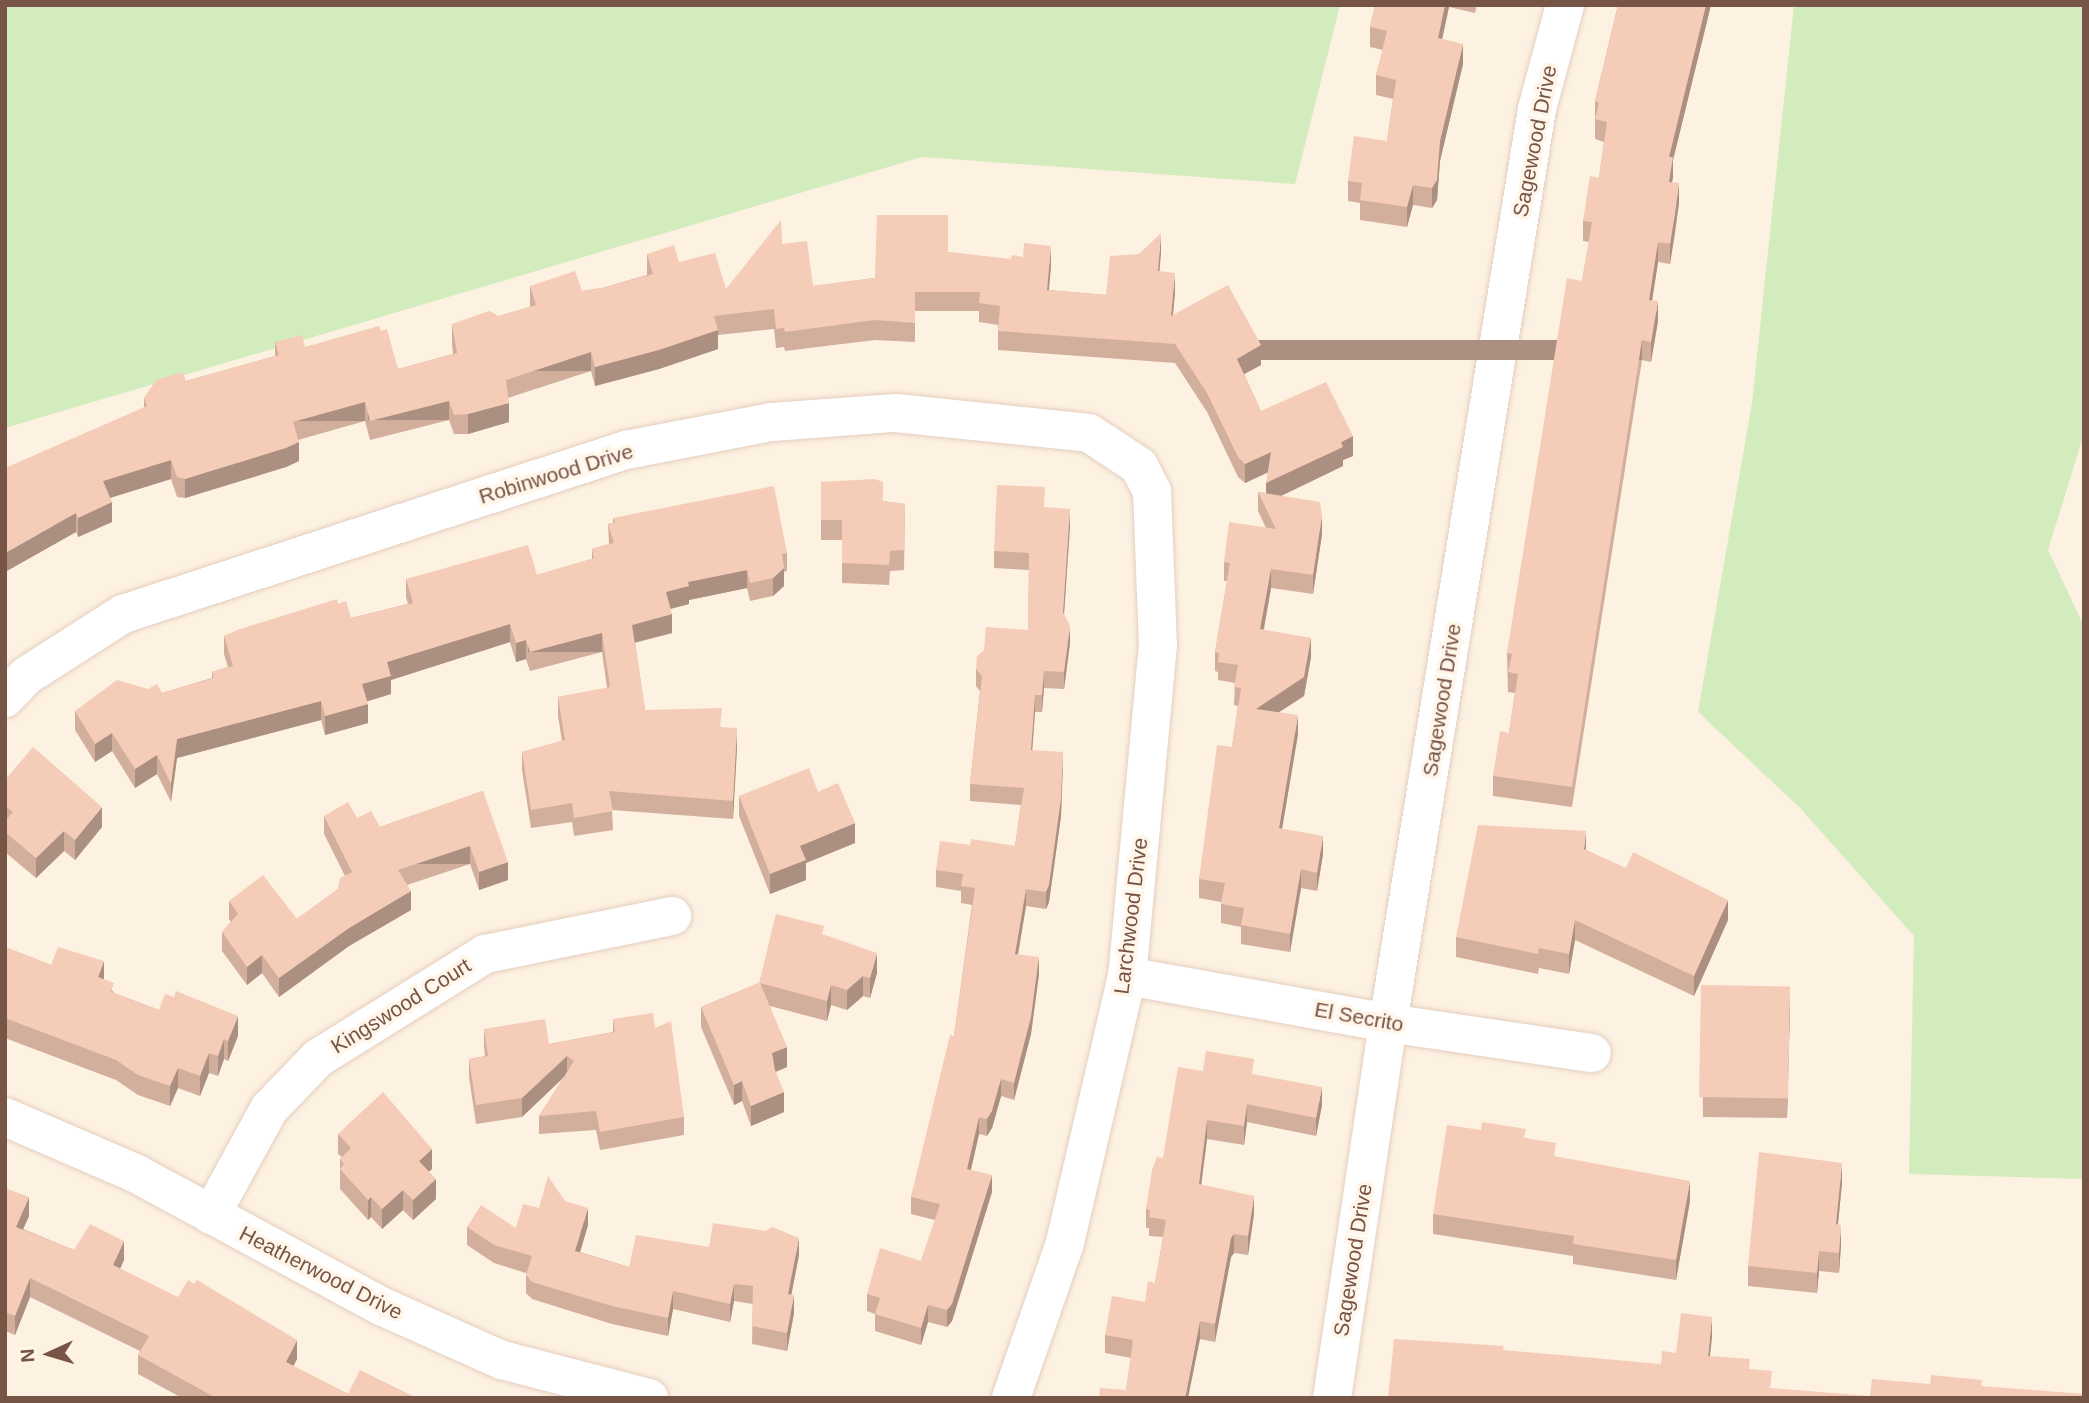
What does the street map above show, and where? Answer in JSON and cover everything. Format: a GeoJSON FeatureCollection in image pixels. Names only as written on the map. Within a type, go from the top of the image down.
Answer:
{"type":"FeatureCollection","features":[{"type":"Feature","properties":{"kind":"street","name":"Sagewood Drive"},"geometry":{"type":"LineString","coordinates":[[1332,1398],[1388,1023],[1537,109],[1565,5]]}},
{"type":"Feature","properties":{"kind":"street","name":"Robinwood Drive"},"geometry":{"type":"LineString","coordinates":[[5,698],[26,676],[124,614],[626,450],[772,422],[896,413],[1089,433],[1139,466]]}},
{"type":"Feature","properties":{"kind":"street","name":"Larchwood Drive"},"geometry":{"type":"LineString","coordinates":[[1012,1398],[1065,1243],[1127,976],[1158,644],[1152,491],[1139,466]]}},
{"type":"Feature","properties":{"kind":"street","name":"Kingswood Court"},"geometry":{"type":"LineString","coordinates":[[211,1215],[270,1109],[318,1058],[485,954],[672,916]]}},
{"type":"Feature","properties":{"kind":"street","name":"El Secrito"},"geometry":{"type":"LineString","coordinates":[[1127,976],[1388,1023],[1592,1053]]}},
{"type":"Feature","properties":{"kind":"street","name":"Heatherwood Drive"},"geometry":{"type":"LineString","coordinates":[[5,1117],[135,1173],[381,1306],[502,1360],[649,1398]]}},
{"type":"Feature","properties":{"kind":"green space"},"geometry":{"type":"Polygon","coordinates":[[[5,5],[1340,5],[1295,184],[922,157],[5,428],[5,5]]]}},
{"type":"Feature","properties":{"kind":"green space"},"geometry":{"type":"Polygon","coordinates":[[[1794,5],[2084,5],[2084,434],[2048,550],[2084,626],[2084,1179],[1909,1174],[1914,936],[1800,808],[1698,712],[1752,403],[1794,5]]]}},
{"type":"Feature","properties":{"kind":"building"},"geometry":{"type":"Polygon","coordinates":[[[1375,5],[1445,5],[1438,38],[1463,44],[1440,141],[1437,180],[1432,188],[1413,185],[1407,207],[1360,200],[1362,183],[1348,181],[1354,136],[1387,141],[1396,80],[1376,75],[1387,31],[1370,27],[1375,5]]]}},
{"type":"Feature","properties":{"kind":"building"},"geometry":{"type":"Polygon","coordinates":[[[1618,5],[1706,5],[1669,157],[1673,157],[1669,182],[1679,183],[1675,214],[1670,244],[1658,242],[1649,300],[1658,301],[1651,342],[1642,340],[1572,787],[1493,776],[1500,731],[1509,733],[1518,674],[1508,672],[1512,654],[1507,653],[1567,278],[1582,281],[1592,222],[1583,221],[1590,176],[1599,178],[1607,122],[1595,119],[1599,103],[1595,101],[1618,5]]]}},
{"type":"Feature","properties":{"kind":"building"},"geometry":{"type":"Polygon","coordinates":[[[877,215],[948,215],[948,252],[1011,259],[1012,255],[1023,257],[1024,243],[1051,246],[1047,290],[1106,295],[1110,256],[1139,254],[1161,233],[1158,271],[1175,273],[1171,316],[1228,285],[1261,345],[1237,359],[1261,411],[1326,382],[1353,436],[1341,442],[1343,447],[1266,483],[1271,452],[1245,464],[1238,457],[1207,393],[1175,344],[998,331],[1000,306],[979,303],[980,292],[915,292],[915,323],[875,320],[785,332],[784,328],[776,329],[774,309],[714,316],[718,330],[659,350],[595,367],[591,352],[506,380],[509,403],[468,414],[454,415],[449,401],[370,421],[365,402],[293,422],[299,442],[286,448],[185,479],[177,477],[171,460],[103,481],[112,502],[78,518],[76,513],[5,553],[5,468],[147,406],[144,398],[156,380],[183,372],[186,381],[279,355],[275,342],[302,335],[305,347],[379,326],[381,331],[387,329],[398,369],[457,353],[452,324],[489,311],[499,316],[536,305],[530,286],[575,271],[582,291],[653,274],[647,254],[674,245],[679,262],[715,253],[726,289],[781,220],[782,244],[807,241],[813,286],[875,278],[877,215]]]}},
{"type":"Feature","properties":{"kind":"building"},"geometry":{"type":"Polygon","coordinates":[[[875,479],[883,482],[883,501],[905,504],[904,550],[890,551],[889,565],[842,563],[842,520],[821,520],[821,482],[875,479]]]}},
{"type":"Feature","properties":{"kind":"building"},"geometry":{"type":"Polygon","coordinates":[[[997,485],[1045,487],[1044,507],[1070,509],[1063,612],[1070,626],[1064,672],[1044,671],[1042,695],[1035,695],[1031,750],[1063,752],[1061,799],[1049,885],[1046,892],[1026,889],[1015,954],[1039,957],[1031,1017],[1014,1083],[1001,1079],[992,1111],[987,1119],[979,1117],[967,1169],[992,1175],[952,1304],[947,1310],[928,1305],[921,1328],[875,1314],[880,1298],[867,1294],[880,1248],[921,1261],[940,1204],[911,1197],[950,1035],[954,1036],[975,888],[961,886],[963,874],[936,870],[940,841],[970,845],[971,839],[1015,846],[1024,788],[970,784],[982,676],[976,669],[977,656],[984,650],[986,627],[1028,630],[1029,553],[994,551],[997,485]]]}},
{"type":"Feature","properties":{"kind":"building"},"geometry":{"type":"Polygon","coordinates":[[[774,486],[787,553],[782,554],[784,568],[773,578],[750,583],[747,570],[688,582],[689,586],[666,592],[672,614],[632,625],[645,710],[722,708],[720,727],[737,728],[733,801],[609,791],[613,811],[574,818],[572,803],[531,810],[522,752],[565,740],[558,697],[610,687],[602,633],[530,652],[526,640],[516,643],[510,624],[387,662],[391,676],[362,684],[368,704],[325,716],[321,701],[177,739],[171,784],[157,755],[135,769],[112,733],[95,744],[75,711],[117,680],[148,689],[157,684],[162,693],[214,678],[212,672],[233,666],[224,636],[237,630],[337,599],[338,604],[346,601],[351,618],[413,603],[406,579],[528,545],[537,575],[594,558],[592,549],[614,543],[608,524],[615,522],[613,518],[774,486]]]}},
{"type":"Feature","properties":{"kind":"building"},"geometry":{"type":"Polygon","coordinates":[[[1258,492],[1320,502],[1322,515],[1313,575],[1271,569],[1260,629],[1311,638],[1304,677],[1256,709],[1298,715],[1279,828],[1323,836],[1317,873],[1301,869],[1290,934],[1241,925],[1244,908],[1221,904],[1225,883],[1199,879],[1217,745],[1232,747],[1241,688],[1234,687],[1238,665],[1218,662],[1219,653],[1215,652],[1230,563],[1224,562],[1229,522],[1276,529],[1258,492]]]}},
{"type":"Feature","properties":{"kind":"building"},"geometry":{"type":"Polygon","coordinates":[[[33,747],[102,807],[75,840],[64,831],[36,858],[5,832],[5,821],[13,812],[5,806],[5,780],[33,747]]]}},
{"type":"Feature","properties":{"kind":"building"},"geometry":{"type":"Polygon","coordinates":[[[809,768],[818,792],[838,783],[855,823],[800,846],[806,860],[770,874],[739,796],[809,768]]]}},
{"type":"Feature","properties":{"kind":"building"},"geometry":{"type":"Polygon","coordinates":[[[483,791],[508,862],[479,872],[470,846],[398,870],[411,891],[349,928],[279,978],[262,955],[247,967],[222,932],[238,914],[229,901],[263,875],[297,919],[338,889],[340,878],[352,872],[324,816],[348,802],[357,818],[371,811],[380,827],[483,791]]]}},
{"type":"Feature","properties":{"kind":"building"},"geometry":{"type":"Polygon","coordinates":[[[1478,825],[1586,831],[1584,849],[1626,868],[1633,852],[1728,900],[1694,976],[1575,920],[1569,954],[1539,948],[1538,954],[1456,937],[1478,825]]]}},
{"type":"Feature","properties":{"kind":"building"},"geometry":{"type":"Polygon","coordinates":[[[776,914],[824,926],[822,934],[877,953],[870,978],[863,976],[847,990],[831,985],[827,1001],[760,983],[787,1047],[772,1053],[775,1070],[784,1092],[751,1106],[742,1081],[734,1085],[701,1007],[759,983],[776,914]]]}},
{"type":"Feature","properties":{"kind":"building"},"geometry":{"type":"Polygon","coordinates":[[[5,947],[51,965],[58,947],[104,961],[98,977],[114,983],[111,992],[159,1010],[165,994],[174,997],[176,991],[238,1016],[228,1041],[224,1039],[218,1056],[209,1053],[200,1076],[178,1068],[170,1086],[138,1075],[116,1060],[5,1018],[5,947]]]}},
{"type":"Feature","properties":{"kind":"building"},"geometry":{"type":"Polygon","coordinates":[[[1701,985],[1790,987],[1788,1099],[1699,1097],[1701,985]]]}},
{"type":"Feature","properties":{"kind":"building"},"geometry":{"type":"Polygon","coordinates":[[[653,1013],[655,1028],[671,1021],[684,1117],[600,1132],[596,1111],[539,1116],[574,1061],[567,1056],[522,1098],[476,1105],[469,1059],[488,1056],[484,1029],[545,1019],[549,1044],[615,1032],[613,1019],[653,1013]]]}},
{"type":"Feature","properties":{"kind":"building"},"geometry":{"type":"Polygon","coordinates":[[[1206,1051],[1254,1059],[1252,1074],[1322,1087],[1316,1118],[1247,1104],[1244,1126],[1207,1120],[1199,1184],[1254,1196],[1248,1236],[1234,1234],[1231,1238],[1215,1324],[1200,1321],[1185,1398],[1099,1398],[1100,1388],[1126,1390],[1133,1340],[1105,1335],[1112,1296],[1145,1302],[1148,1281],[1155,1283],[1166,1220],[1149,1217],[1150,1210],[1146,1209],[1152,1170],[1157,1157],[1163,1158],[1178,1067],[1203,1071],[1206,1051]]]}},
{"type":"Feature","properties":{"kind":"building"},"geometry":{"type":"Polygon","coordinates":[[[383,1092],[432,1149],[419,1161],[436,1179],[413,1200],[403,1190],[382,1209],[371,1197],[368,1200],[340,1169],[344,1164],[340,1159],[351,1148],[338,1134],[383,1092]]]}},
{"type":"Feature","properties":{"kind":"building"},"geometry":{"type":"Polygon","coordinates":[[[1482,1122],[1526,1129],[1524,1138],[1556,1143],[1554,1156],[1690,1181],[1676,1260],[1573,1244],[1574,1236],[1433,1214],[1447,1125],[1481,1130],[1482,1122]]]}},
{"type":"Feature","properties":{"kind":"building"},"geometry":{"type":"Polygon","coordinates":[[[1759,1152],[1842,1163],[1836,1224],[1841,1225],[1839,1253],[1819,1251],[1817,1273],[1748,1266],[1759,1152]]]}},
{"type":"Feature","properties":{"kind":"building"},"geometry":{"type":"Polygon","coordinates":[[[548,1176],[565,1201],[588,1208],[575,1251],[629,1267],[636,1235],[709,1247],[713,1223],[766,1231],[772,1227],[799,1238],[788,1294],[794,1295],[787,1333],[752,1326],[753,1286],[734,1284],[730,1304],[673,1291],[668,1318],[612,1306],[532,1282],[526,1275],[532,1256],[494,1245],[467,1227],[481,1205],[516,1228],[523,1204],[539,1208],[548,1176]]]}},
{"type":"Feature","properties":{"kind":"building"},"geometry":{"type":"Polygon","coordinates":[[[5,1188],[29,1197],[16,1227],[74,1250],[90,1224],[124,1241],[113,1265],[178,1297],[188,1280],[194,1284],[197,1280],[297,1340],[286,1362],[348,1394],[360,1370],[417,1398],[216,1398],[138,1355],[149,1336],[30,1278],[15,1316],[5,1312],[5,1188]]]}},
{"type":"Feature","properties":{"kind":"building"},"geometry":{"type":"Polygon","coordinates":[[[1681,1313],[1712,1317],[1708,1356],[1750,1359],[1749,1369],[1772,1371],[1770,1388],[1870,1396],[1872,1379],[1930,1384],[1931,1375],[1982,1380],[1981,1386],[2084,1394],[2084,1398],[1388,1398],[1394,1339],[1504,1346],[1503,1350],[1661,1364],[1662,1351],[1676,1353],[1681,1313]]]}}]}
